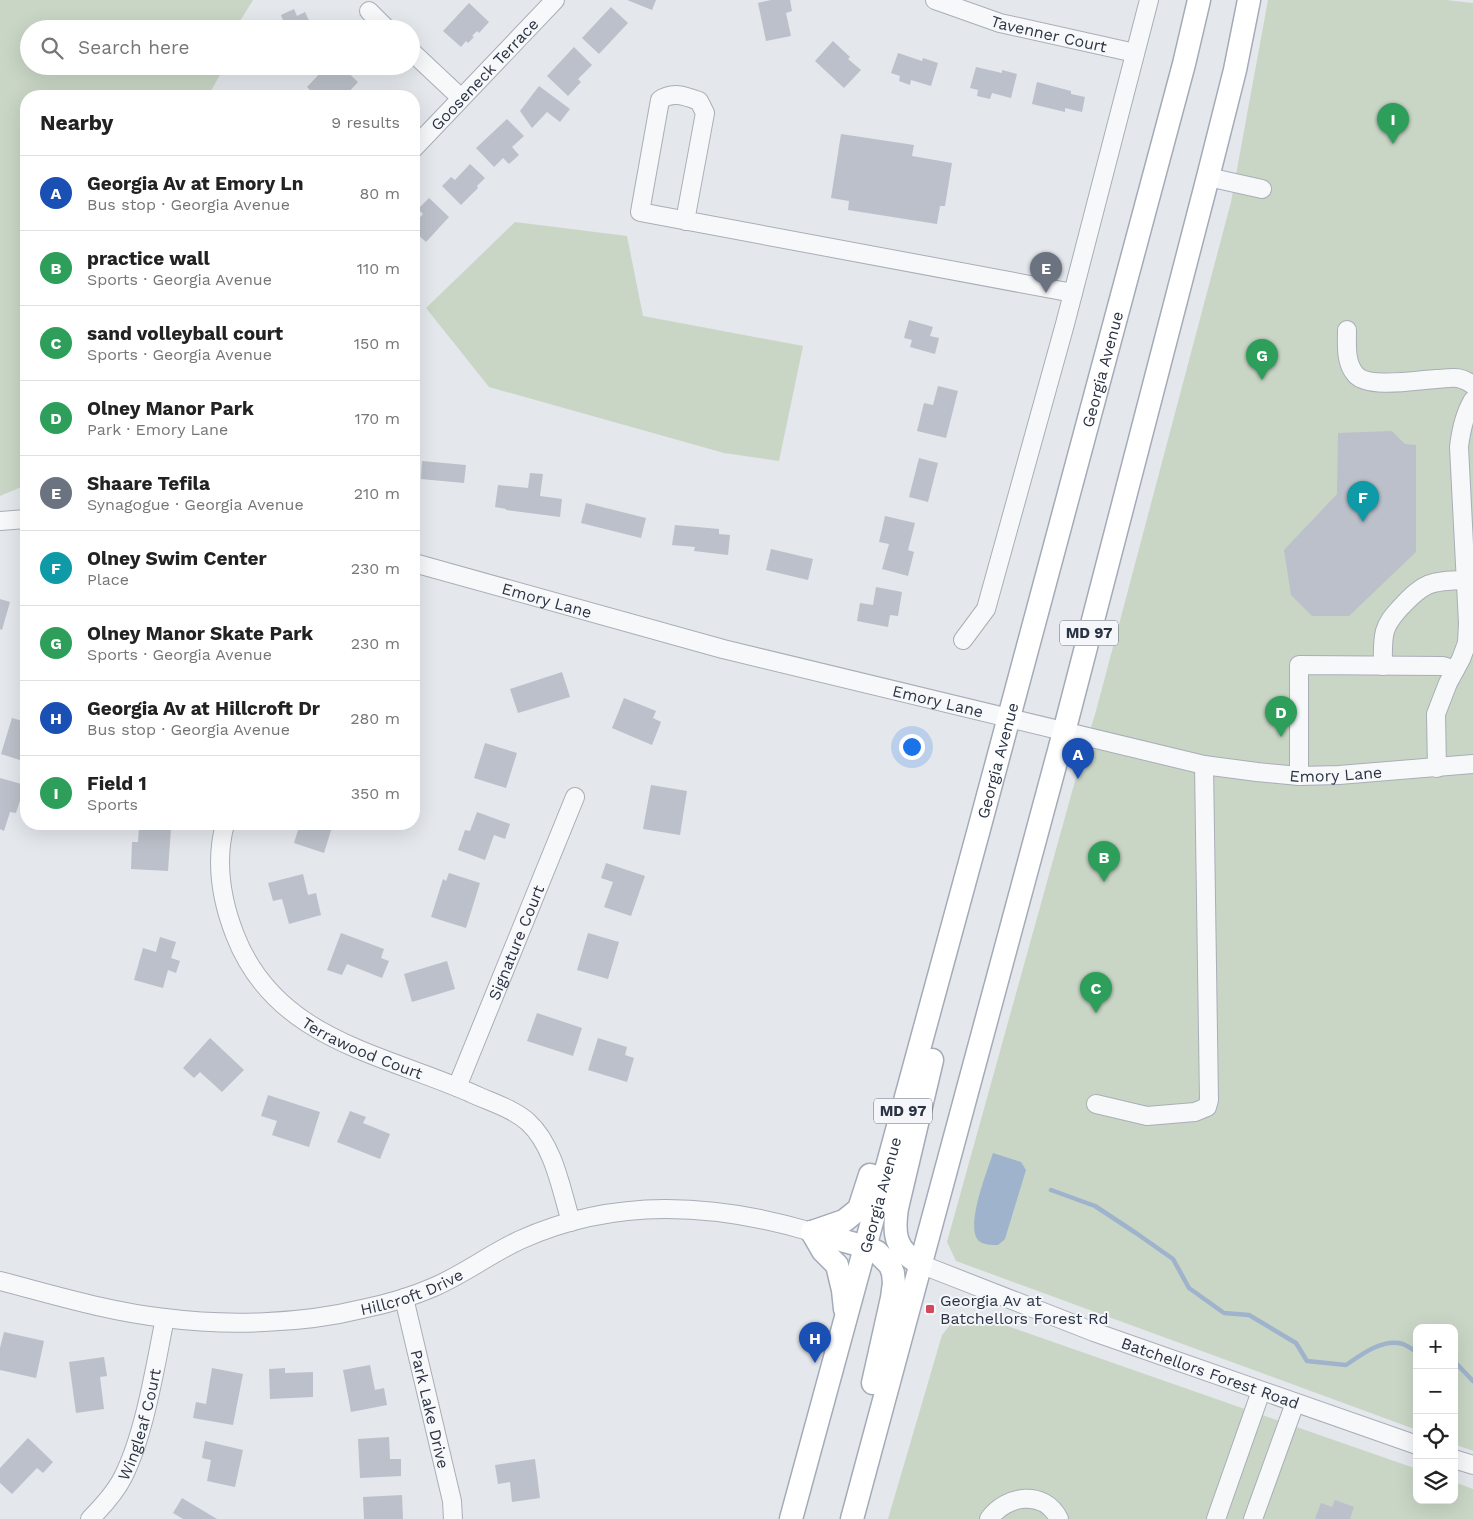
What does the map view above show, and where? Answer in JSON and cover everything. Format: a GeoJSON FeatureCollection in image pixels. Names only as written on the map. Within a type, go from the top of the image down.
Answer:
{"type":"FeatureCollection","features":[{"type":"Feature","properties":{"kind":"main road","name":"Georgia Avenue"},"geometry":{"type":"LineString","coordinates":[[791,1519],[1184,64],[1198,0]]}},
{"type":"Feature","properties":{"kind":"main road","name":"MD 97"},"geometry":{"type":"LineString","coordinates":[[851,1519],[1064,732],[1208,177],[1235,70],[1249,0]]}},
{"type":"Feature","properties":{"kind":"main road"},"geometry":{"type":"LineString","coordinates":[[920,1264],[904,1253],[895,1235],[894,1224],[896,1208],[935,1049],[926,1024]]}},
{"type":"Feature","properties":{"kind":"main road"},"geometry":{"type":"LineString","coordinates":[[812,1232],[844,1221],[859,1209],[872,1166],[886,1136],[904,1105]]}},
{"type":"Feature","properties":{"kind":"main road"},"geometry":{"type":"LineString","coordinates":[[812,1232],[878,1252],[890,1265],[893,1273],[894,1283],[864,1423],[851,1519]]}},
{"type":"Feature","properties":{"kind":"main road"},"geometry":{"type":"LineString","coordinates":[[812,1232],[823,1251],[837,1265],[843,1290],[846,1321]]}},
{"type":"Feature","properties":{"kind":"street","name":"Gooseneck Terrace"},"geometry":{"type":"LineString","coordinates":[[420,142],[555,0]]}},
{"type":"Feature","properties":{"kind":"street","name":"Tavenner Court"},"geometry":{"type":"LineString","coordinates":[[935,0],[1000,23],[1134,53]]}},
{"type":"Feature","properties":{"kind":"street"},"geometry":{"type":"LineString","coordinates":[[963,640],[986,609],[1073,293],[1149,0]]}},
{"type":"Feature","properties":{"kind":"street"},"geometry":{"type":"LineString","coordinates":[[369,11],[378,20]]}},
{"type":"Feature","properties":{"kind":"street"},"geometry":{"type":"LineString","coordinates":[[420,60],[461,98]]}},
{"type":"Feature","properties":{"kind":"street"},"geometry":{"type":"LineString","coordinates":[[685,221],[705,113],[699,101],[684,96],[668,94],[660,100],[640,212],[685,221],[1073,293]]}},
{"type":"Feature","properties":{"kind":"street"},"geometry":{"type":"LineString","coordinates":[[1208,177],[1262,189]]}},
{"type":"Feature","properties":{"kind":"street"},"geometry":{"type":"LineString","coordinates":[[1347,330],[1347,354],[1350,367],[1356,376],[1367,381],[1382,383],[1462,378],[1473,385]]}},
{"type":"Feature","properties":{"kind":"street"},"geometry":{"type":"LineString","coordinates":[[1437,768],[1436,714],[1467,643],[1468,623],[1465,580],[1466,453],[1461,429],[1473,400]]}},
{"type":"Feature","properties":{"kind":"street"},"geometry":{"type":"LineString","coordinates":[[0,521],[20,519]]}},
{"type":"Feature","properties":{"kind":"street","name":"Emory Lane"},"geometry":{"type":"LineString","coordinates":[[420,565],[723,649],[1204,765],[1299,776],[1339,775],[1473,764]]}},
{"type":"Feature","properties":{"kind":"street"},"geometry":{"type":"LineString","coordinates":[[1383,666],[1384,637],[1389,620],[1416,591],[1432,582],[1465,580]]}},
{"type":"Feature","properties":{"kind":"street"},"geometry":{"type":"LineString","coordinates":[[1299,776],[1299,665],[1443,666],[1455,670]]}},
{"type":"Feature","properties":{"kind":"street"},"geometry":{"type":"LineString","coordinates":[[1096,1104],[1147,1116],[1195,1112],[1207,1107],[1209,1094],[1204,765]]}},
{"type":"Feature","properties":{"kind":"street","name":"Signature Court"},"geometry":{"type":"LineString","coordinates":[[457,1087],[575,798]]}},
{"type":"Feature","properties":{"kind":"street","name":"Terrawood Court"},"geometry":{"type":"LineString","coordinates":[[223,830],[220,865],[228,917],[238,944],[252,971],[267,989],[285,1008],[311,1027],[354,1048],[457,1087],[515,1113],[529,1123],[542,1139],[553,1162],[571,1222]]}},
{"type":"Feature","properties":{"kind":"street","name":"Hillcroft Drive"},"geometry":{"type":"LineString","coordinates":[[0,1282],[95,1305],[165,1318],[225,1322],[321,1318],[404,1298],[436,1286],[519,1241],[571,1222],[608,1214],[647,1209],[687,1208],[724,1212],[774,1221],[812,1232]]}},
{"type":"Feature","properties":{"kind":"street","name":"Batchellors Forest Road"},"geometry":{"type":"LineString","coordinates":[[920,1264],[1094,1332],[1413,1444]]}},
{"type":"Feature","properties":{"kind":"street","name":"Park Lake Drive"},"geometry":{"type":"LineString","coordinates":[[404,1298],[452,1501],[453,1519]]}},
{"type":"Feature","properties":{"kind":"street","name":"Wingleaf Court"},"geometry":{"type":"LineString","coordinates":[[90,1519],[104,1505],[123,1477],[140,1432],[165,1318]]}},
{"type":"Feature","properties":{"kind":"street"},"geometry":{"type":"LineString","coordinates":[[1216,1519],[1261,1391]]}},
{"type":"Feature","properties":{"kind":"street"},"geometry":{"type":"LineString","coordinates":[[1253,1519],[1295,1403]]}},
{"type":"Feature","properties":{"kind":"street"},"geometry":{"type":"LineString","coordinates":[[1457,1459],[1473,1465]]}},
{"type":"Feature","properties":{"kind":"street"},"geometry":{"type":"LineString","coordinates":[[989,1519],[1002,1505],[1028,1498],[1048,1506],[1059,1519]]}},
{"type":"Feature","properties":{"kind":"green space"},"geometry":{"type":"Polygon","coordinates":[[[0,0],[253,0],[241,20],[20,20],[20,75],[220,75],[211,90],[20,90],[20,488],[0,496],[0,0]]]}},
{"type":"Feature","properties":{"kind":"green space"},"geometry":{"type":"Polygon","coordinates":[[[1268,0],[1446,0],[1473,3],[1473,1451],[1458,1445],[1458,1324],[1413,1324],[1413,1429],[956,1261],[947,1242],[1096,711],[1231,202],[1268,0]]]}},
{"type":"Feature","properties":{"kind":"green space"},"geometry":{"type":"Polygon","coordinates":[[[515,222],[627,236],[643,316],[803,346],[779,461],[724,453],[489,387],[426,308],[515,222]]]}},
{"type":"Feature","properties":{"kind":"green space"},"geometry":{"type":"Polygon","coordinates":[[[973,1314],[1413,1468],[1413,1504],[1458,1504],[1458,1483],[1473,1489],[1473,1519],[888,1519],[942,1335],[958,1315],[973,1314]]]}},
{"type":"Feature","properties":{"kind":"water"},"geometry":{"type":"Polygon","coordinates":[[[993,1153],[1021,1162],[1026,1170],[1005,1239],[998,1245],[985,1244],[979,1241],[975,1234],[974,1224],[978,1198],[993,1153]]]}},
{"type":"Feature","properties":{"kind":"building"},"geometry":{"type":"Polygon","coordinates":[[[627,0],[656,0],[652,10],[627,0]]]}},
{"type":"Feature","properties":{"kind":"building"},"geometry":{"type":"Polygon","coordinates":[[[771,0],[790,0],[792,11],[786,13],[791,36],[766,41],[758,3],[771,0]]]}},
{"type":"Feature","properties":{"kind":"building"},"geometry":{"type":"Polygon","coordinates":[[[469,3],[489,22],[479,33],[477,31],[472,36],[474,37],[468,43],[466,41],[461,47],[443,31],[469,3]]]}},
{"type":"Feature","properties":{"kind":"building"},"geometry":{"type":"Polygon","coordinates":[[[611,7],[628,23],[599,54],[582,38],[611,7]]]}},
{"type":"Feature","properties":{"kind":"building"},"geometry":{"type":"Polygon","coordinates":[[[294,9],[297,16],[305,12],[309,20],[283,20],[281,15],[294,9]]]}},
{"type":"Feature","properties":{"kind":"building"},"geometry":{"type":"Polygon","coordinates":[[[833,41],[850,57],[848,59],[861,70],[844,88],[815,61],[833,41]]]}},
{"type":"Feature","properties":{"kind":"building"},"geometry":{"type":"Polygon","coordinates":[[[574,47],[592,65],[578,79],[581,82],[568,96],[547,76],[574,47]]]}},
{"type":"Feature","properties":{"kind":"building"},"geometry":{"type":"Polygon","coordinates":[[[898,53],[922,61],[923,58],[938,63],[931,86],[911,80],[910,85],[899,81],[900,76],[891,73],[898,53]]]}},
{"type":"Feature","properties":{"kind":"building"},"geometry":{"type":"Polygon","coordinates":[[[976,67],[1002,73],[1002,70],[1017,74],[1011,98],[992,93],[990,99],[977,96],[978,90],[970,88],[976,67]]]}},
{"type":"Feature","properties":{"kind":"building"},"geometry":{"type":"Polygon","coordinates":[[[318,75],[351,75],[358,82],[351,90],[310,90],[307,87],[318,75]]]}},
{"type":"Feature","properties":{"kind":"building"},"geometry":{"type":"Polygon","coordinates":[[[1037,82],[1071,91],[1071,94],[1085,97],[1082,112],[1065,108],[1065,112],[1032,104],[1037,82]]]}},
{"type":"Feature","properties":{"kind":"building"},"geometry":{"type":"Polygon","coordinates":[[[539,86],[570,109],[560,122],[547,112],[532,128],[520,111],[539,86]]]}},
{"type":"Feature","properties":{"kind":"building"},"geometry":{"type":"Polygon","coordinates":[[[507,119],[524,136],[512,147],[519,155],[509,164],[503,158],[494,167],[476,148],[507,119]]]}},
{"type":"Feature","properties":{"kind":"building"},"geometry":{"type":"Polygon","coordinates":[[[841,134],[914,145],[912,156],[952,163],[945,206],[940,206],[937,224],[848,210],[849,201],[831,198],[841,134]]]}},
{"type":"Feature","properties":{"kind":"building"},"geometry":{"type":"Polygon","coordinates":[[[470,164],[485,178],[461,205],[442,186],[451,177],[455,180],[470,164]]]}},
{"type":"Feature","properties":{"kind":"building"},"geometry":{"type":"Polygon","coordinates":[[[429,198],[449,217],[426,242],[420,236],[420,217],[423,214],[420,211],[420,207],[429,198]]]}},
{"type":"Feature","properties":{"kind":"building"},"geometry":{"type":"Polygon","coordinates":[[[909,320],[933,327],[930,336],[939,338],[935,354],[910,347],[912,340],[904,338],[909,320]]]}},
{"type":"Feature","properties":{"kind":"building"},"geometry":{"type":"Polygon","coordinates":[[[938,386],[958,391],[946,438],[917,431],[924,403],[933,405],[938,386]]]}},
{"type":"Feature","properties":{"kind":"building"},"geometry":{"type":"Polygon","coordinates":[[[1392,431],[1405,444],[1416,445],[1416,552],[1349,616],[1312,616],[1291,595],[1284,550],[1337,494],[1338,433],[1392,431]]]}},
{"type":"Feature","properties":{"kind":"building"},"geometry":{"type":"Polygon","coordinates":[[[919,458],[938,463],[928,502],[909,497],[919,458]]]}},
{"type":"Feature","properties":{"kind":"building"},"geometry":{"type":"Polygon","coordinates":[[[422,461],[466,465],[464,483],[421,479],[422,461]]]}},
{"type":"Feature","properties":{"kind":"building"},"geometry":{"type":"Polygon","coordinates":[[[530,473],[543,474],[540,496],[562,499],[560,517],[495,507],[498,485],[528,488],[530,473]]]}},
{"type":"Feature","properties":{"kind":"building"},"geometry":{"type":"Polygon","coordinates":[[[586,503],[646,518],[641,538],[581,523],[586,503]]]}},
{"type":"Feature","properties":{"kind":"building"},"geometry":{"type":"Polygon","coordinates":[[[885,516],[915,523],[908,550],[914,552],[908,576],[882,569],[889,544],[879,542],[885,516]]]}},
{"type":"Feature","properties":{"kind":"building"},"geometry":{"type":"Polygon","coordinates":[[[675,525],[719,529],[719,534],[730,535],[728,555],[694,551],[695,547],[672,545],[675,525]]]}},
{"type":"Feature","properties":{"kind":"building"},"geometry":{"type":"Polygon","coordinates":[[[771,549],[813,559],[808,580],[766,570],[771,549]]]}},
{"type":"Feature","properties":{"kind":"building"},"geometry":{"type":"Polygon","coordinates":[[[876,587],[902,592],[898,616],[890,615],[888,627],[857,621],[860,603],[873,605],[876,587]]]}},
{"type":"Feature","properties":{"kind":"building"},"geometry":{"type":"Polygon","coordinates":[[[0,599],[10,602],[2,630],[0,629],[0,599]]]}},
{"type":"Feature","properties":{"kind":"building"},"geometry":{"type":"Polygon","coordinates":[[[562,672],[570,697],[518,713],[510,689],[562,672]]]}},
{"type":"Feature","properties":{"kind":"building"},"geometry":{"type":"Polygon","coordinates":[[[624,698],[656,711],[653,718],[661,722],[652,745],[612,728],[624,698]]]}},
{"type":"Feature","properties":{"kind":"building"},"geometry":{"type":"Polygon","coordinates":[[[12,718],[20,720],[20,760],[1,754],[12,718]]]}},
{"type":"Feature","properties":{"kind":"building"},"geometry":{"type":"Polygon","coordinates":[[[485,743],[517,753],[506,788],[474,778],[485,743]]]}},
{"type":"Feature","properties":{"kind":"building"},"geometry":{"type":"Polygon","coordinates":[[[0,778],[20,784],[20,801],[16,813],[10,812],[4,831],[0,829],[0,778]]]}},
{"type":"Feature","properties":{"kind":"building"},"geometry":{"type":"Polygon","coordinates":[[[651,785],[687,791],[680,835],[643,829],[651,785]]]}},
{"type":"Feature","properties":{"kind":"building"},"geometry":{"type":"Polygon","coordinates":[[[477,812],[510,824],[505,839],[494,835],[485,860],[458,850],[465,830],[470,831],[477,812]]]}},
{"type":"Feature","properties":{"kind":"building"},"geometry":{"type":"Polygon","coordinates":[[[139,830],[171,830],[168,871],[131,869],[132,842],[138,842],[139,830]]]}},
{"type":"Feature","properties":{"kind":"building"},"geometry":{"type":"Polygon","coordinates":[[[298,830],[331,830],[324,853],[294,843],[298,830]]]}},
{"type":"Feature","properties":{"kind":"building"},"geometry":{"type":"Polygon","coordinates":[[[606,863],[645,876],[631,916],[604,907],[613,882],[601,878],[606,863]]]}},
{"type":"Feature","properties":{"kind":"building"},"geometry":{"type":"Polygon","coordinates":[[[449,873],[480,883],[466,928],[431,917],[443,879],[446,881],[449,873]]]}},
{"type":"Feature","properties":{"kind":"building"},"geometry":{"type":"Polygon","coordinates":[[[303,874],[308,895],[316,893],[321,915],[289,924],[282,899],[273,901],[268,883],[303,874]]]}},
{"type":"Feature","properties":{"kind":"building"},"geometry":{"type":"Polygon","coordinates":[[[341,933],[384,949],[381,958],[389,961],[382,978],[347,964],[342,975],[327,970],[341,933]]]}},
{"type":"Feature","properties":{"kind":"building"},"geometry":{"type":"Polygon","coordinates":[[[588,933],[619,942],[608,979],[577,970],[588,933]]]}},
{"type":"Feature","properties":{"kind":"building"},"geometry":{"type":"Polygon","coordinates":[[[160,937],[176,942],[171,958],[180,961],[176,973],[168,970],[163,988],[134,980],[143,948],[156,952],[160,937]]]}},
{"type":"Feature","properties":{"kind":"building"},"geometry":{"type":"Polygon","coordinates":[[[447,961],[455,989],[412,1002],[404,974],[447,961]]]}},
{"type":"Feature","properties":{"kind":"building"},"geometry":{"type":"Polygon","coordinates":[[[537,1013],[582,1028],[573,1056],[527,1041],[537,1013]]]}},
{"type":"Feature","properties":{"kind":"building"},"geometry":{"type":"Polygon","coordinates":[[[210,1038],[244,1070],[222,1092],[200,1072],[194,1078],[183,1068],[210,1038]]]}},
{"type":"Feature","properties":{"kind":"building"},"geometry":{"type":"Polygon","coordinates":[[[598,1038],[627,1047],[625,1055],[634,1058],[627,1082],[588,1070],[598,1038]]]}},
{"type":"Feature","properties":{"kind":"building"},"geometry":{"type":"Polygon","coordinates":[[[268,1095],[320,1112],[309,1147],[272,1135],[277,1121],[261,1116],[268,1095]]]}},
{"type":"Feature","properties":{"kind":"building"},"geometry":{"type":"Polygon","coordinates":[[[350,1111],[366,1117],[363,1123],[390,1134],[380,1159],[337,1142],[350,1111]]]}},
{"type":"Feature","properties":{"kind":"building"},"geometry":{"type":"Polygon","coordinates":[[[4,1332],[44,1341],[36,1378],[0,1370],[0,1348],[4,1332]]]}},
{"type":"Feature","properties":{"kind":"building"},"geometry":{"type":"Polygon","coordinates":[[[104,1357],[107,1376],[100,1377],[104,1409],[76,1413],[69,1362],[104,1357]]]}},
{"type":"Feature","properties":{"kind":"building"},"geometry":{"type":"Polygon","coordinates":[[[370,1365],[375,1390],[384,1388],[387,1405],[351,1412],[343,1370],[370,1365]]]}},
{"type":"Feature","properties":{"kind":"building"},"geometry":{"type":"Polygon","coordinates":[[[212,1368],[243,1374],[233,1425],[193,1418],[196,1402],[206,1404],[212,1368]]]}},
{"type":"Feature","properties":{"kind":"building"},"geometry":{"type":"Polygon","coordinates":[[[285,1368],[285,1373],[313,1372],[313,1397],[270,1399],[269,1369],[285,1368]]]}},
{"type":"Feature","properties":{"kind":"building"},"geometry":{"type":"Polygon","coordinates":[[[389,1437],[390,1459],[401,1459],[401,1476],[360,1478],[358,1439],[389,1437]]]}},
{"type":"Feature","properties":{"kind":"building"},"geometry":{"type":"Polygon","coordinates":[[[28,1438],[53,1462],[43,1473],[37,1468],[12,1494],[0,1483],[0,1468],[28,1438]]]}},
{"type":"Feature","properties":{"kind":"building"},"geometry":{"type":"Polygon","coordinates":[[[205,1441],[243,1450],[235,1487],[207,1481],[211,1460],[202,1458],[205,1441]]]}},
{"type":"Feature","properties":{"kind":"building"},"geometry":{"type":"Polygon","coordinates":[[[535,1459],[540,1498],[512,1502],[510,1482],[498,1484],[495,1465],[535,1459]]]}},
{"type":"Feature","properties":{"kind":"building"},"geometry":{"type":"Polygon","coordinates":[[[402,1495],[403,1519],[364,1519],[363,1497],[402,1495]]]}},
{"type":"Feature","properties":{"kind":"building"},"geometry":{"type":"Polygon","coordinates":[[[182,1498],[217,1519],[183,1519],[173,1513],[182,1498]]]}},
{"type":"Feature","properties":{"kind":"building"},"geometry":{"type":"Polygon","coordinates":[[[1335,1500],[1354,1507],[1350,1519],[1315,1519],[1321,1503],[1332,1507],[1335,1500]]]}},
{"type":"Feature","properties":{"kind":"waterway"},"geometry":{"type":"LineString","coordinates":[[1051,1190],[1095,1206],[1136,1233],[1173,1259],[1189,1288],[1224,1313],[1249,1315],[1296,1343],[1307,1361],[1346,1365],[1373,1348],[1388,1343],[1403,1344],[1413,1350]]}},
{"type":"Feature","properties":{"kind":"waterway"},"geometry":{"type":"LineString","coordinates":[[1458,1365],[1473,1381]]}},
{"type":"Feature","properties":{"kind":"place","name":"Field 1"},"geometry":{"type":"Point","coordinates":[1393,144]}},
{"type":"Feature","properties":{"kind":"place","name":"Shaare Tefila"},"geometry":{"type":"Point","coordinates":[1046,293]}},
{"type":"Feature","properties":{"kind":"place","name":"Olney Manor Skate Park"},"geometry":{"type":"Point","coordinates":[1262,380]}},
{"type":"Feature","properties":{"kind":"place","name":"Olney Swim Center"},"geometry":{"type":"Point","coordinates":[1363,522]}},
{"type":"Feature","properties":{"kind":"place","name":"Olney Manor Park"},"geometry":{"type":"Point","coordinates":[1281,737]}},
{"type":"Feature","properties":{"kind":"place","name":"Georgia Av at Emory Ln"},"geometry":{"type":"Point","coordinates":[1078,779]}},
{"type":"Feature","properties":{"kind":"place","name":"practice wall"},"geometry":{"type":"Point","coordinates":[1104,882]}},
{"type":"Feature","properties":{"kind":"place","name":"sand volleyball court"},"geometry":{"type":"Point","coordinates":[1096,1013]}},
{"type":"Feature","properties":{"kind":"place","name":"Georgia Av at Batchellors Forest Rd"},"geometry":{"type":"Point","coordinates":[930,1309]}},
{"type":"Feature","properties":{"kind":"place","name":"Georgia Av at Hillcroft Dr"},"geometry":{"type":"Point","coordinates":[815,1363]}}]}
